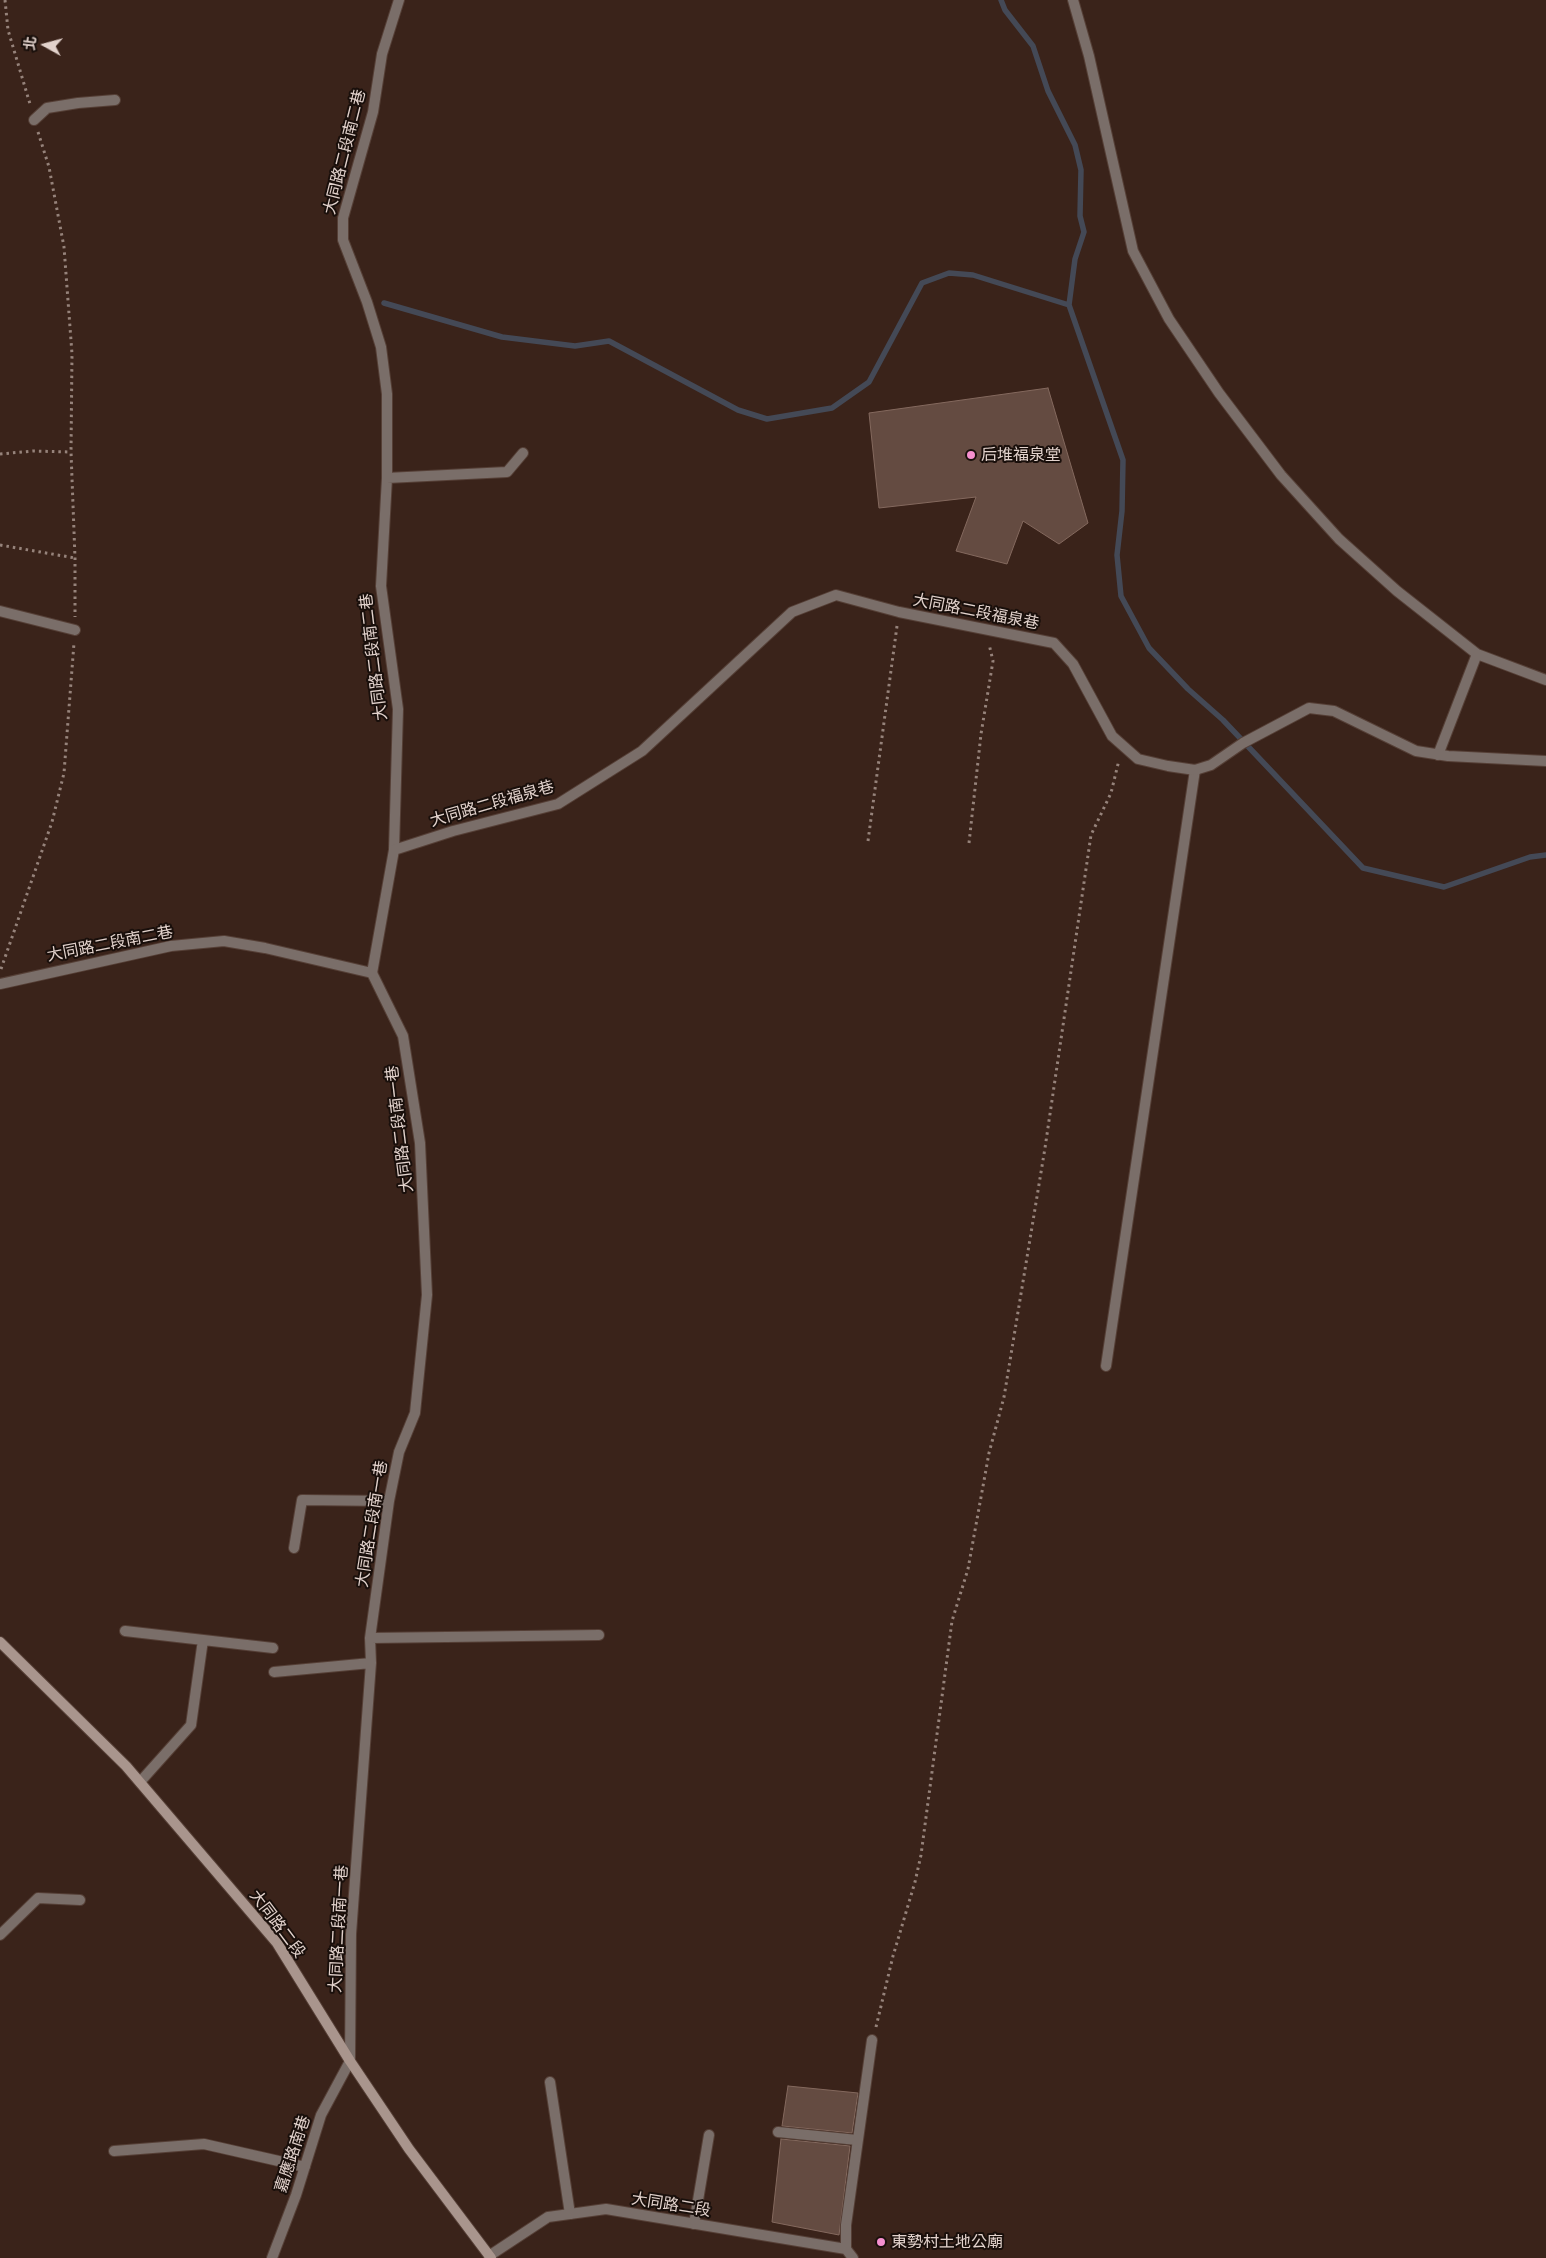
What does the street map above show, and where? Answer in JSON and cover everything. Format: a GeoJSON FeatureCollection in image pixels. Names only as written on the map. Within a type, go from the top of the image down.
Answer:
{"type":"FeatureCollection","features":[{"type":"Feature","properties":{"kind":"main road","name":"大同路二段"},"geometry":{"type":"LineString","coordinates":[[0,1642],[126,1766],[276,1943],[350,2061],[409,2149],[490,2257]]}},
{"type":"Feature","properties":{"kind":"street","name":"大同路二段南二巷"},"geometry":{"type":"LineString","coordinates":[[0,984],[171,946],[224,941],[265,948],[372,973],[394,850],[398,709],[380,586],[388,478],[387,394],[381,348],[367,302],[343,240],[343,218],[373,112],[382,54],[399,0]]}},
{"type":"Feature","properties":{"kind":"street"},"geometry":{"type":"LineString","coordinates":[[1073,0],[1089,56],[1134,251],[1169,319],[1219,393],[1281,475],[1339,539],[1411,602],[1477,654],[1546,680]]}},
{"type":"Feature","properties":{"kind":"street"},"geometry":{"type":"LineString","coordinates":[[34,120],[47,108],[116,100]]}},
{"type":"Feature","properties":{"kind":"street"},"geometry":{"type":"LineString","coordinates":[[388,478],[507,472],[523,453]]}},
{"type":"Feature","properties":{"kind":"street","name":"大同路二段福泉巷"},"geometry":{"type":"LineString","coordinates":[[394,850],[452,831],[558,804],[642,751],[792,612],[836,595],[899,612],[1054,643],[1073,664],[1112,736],[1138,759],[1195,770]]}},
{"type":"Feature","properties":{"kind":"street"},"geometry":{"type":"LineString","coordinates":[[0,611],[75,630]]}},
{"type":"Feature","properties":{"kind":"street"},"geometry":{"type":"LineString","coordinates":[[1438,755],[1477,654]]}},
{"type":"Feature","properties":{"kind":"street"},"geometry":{"type":"LineString","coordinates":[[1106,1366],[1195,770],[1212,765],[1244,743],[1309,708],[1334,711],[1416,751],[1438,755],[1546,761]]}},
{"type":"Feature","properties":{"kind":"street","name":"大同路二段南一巷"},"geometry":{"type":"LineString","coordinates":[[350,2061],[351,1934],[371,1663],[370,1638],[389,1501],[399,1452],[415,1413],[427,1295],[420,1143],[403,1036],[372,973]]}},
{"type":"Feature","properties":{"kind":"street"},"geometry":{"type":"LineString","coordinates":[[294,1548],[302,1500],[389,1501]]}},
{"type":"Feature","properties":{"kind":"street"},"geometry":{"type":"LineString","coordinates":[[125,1631],[273,1648]]}},
{"type":"Feature","properties":{"kind":"street"},"geometry":{"type":"LineString","coordinates":[[370,1638],[599,1635]]}},
{"type":"Feature","properties":{"kind":"street"},"geometry":{"type":"LineString","coordinates":[[140,1782],[191,1725],[204,1640]]}},
{"type":"Feature","properties":{"kind":"street"},"geometry":{"type":"LineString","coordinates":[[274,1672],[371,1663]]}},
{"type":"Feature","properties":{"kind":"street"},"geometry":{"type":"LineString","coordinates":[[0,1935],[38,1898],[80,1900]]}},
{"type":"Feature","properties":{"kind":"street"},"geometry":{"type":"LineString","coordinates":[[853,2258],[846,2249],[846,2225],[872,2040]]}},
{"type":"Feature","properties":{"kind":"street","name":"嘉應路南巷"},"geometry":{"type":"LineString","coordinates":[[272,2258],[321,2115],[350,2061]]}},
{"type":"Feature","properties":{"kind":"street"},"geometry":{"type":"LineString","coordinates":[[550,2082],[570,2214]]}},
{"type":"Feature","properties":{"kind":"street"},"geometry":{"type":"LineString","coordinates":[[778,2132],[857,2140]]}},
{"type":"Feature","properties":{"kind":"street"},"geometry":{"type":"LineString","coordinates":[[694,2224],[709,2135]]}},
{"type":"Feature","properties":{"kind":"street"},"geometry":{"type":"LineString","coordinates":[[114,2151],[204,2144],[305,2166]]}},
{"type":"Feature","properties":{"kind":"street","name":"大同路二段"},"geometry":{"type":"LineString","coordinates":[[490,2257],[548,2217],[606,2209],[846,2249]]}},
{"type":"Feature","properties":{"kind":"path"},"geometry":{"type":"LineString","coordinates":[[0,2],[5,2],[8,30],[49,167],[64,247],[72,354],[71,452],[75,558],[75,630],[72,695],[64,773],[52,822],[0,972]]}},
{"type":"Feature","properties":{"kind":"path"},"geometry":{"type":"LineString","coordinates":[[0,454],[33,451],[71,452]]}},
{"type":"Feature","properties":{"kind":"path"},"geometry":{"type":"LineString","coordinates":[[0,545],[75,558]]}},
{"type":"Feature","properties":{"kind":"path"},"geometry":{"type":"LineString","coordinates":[[868,841],[899,612]]}},
{"type":"Feature","properties":{"kind":"path"},"geometry":{"type":"LineString","coordinates":[[969,843],[981,734],[993,661],[985,629]]}},
{"type":"Feature","properties":{"kind":"path"},"geometry":{"type":"LineString","coordinates":[[872,2040],[921,1855],[952,1621],[968,1569],[989,1453],[1004,1397],[1091,835],[1111,793],[1123,745]]}},
{"type":"Feature","properties":{"kind":"building","name":"后堆福泉堂"},"geometry":{"type":"Polygon","coordinates":[[[1048,388],[1088,523],[1059,544],[1023,521],[1007,564],[956,551],[976,497],[879,508],[869,413],[1048,388]]]}},
{"type":"Feature","properties":{"kind":"building"},"geometry":{"type":"Polygon","coordinates":[[[788,2086],[858,2093],[852,2133],[782,2126],[788,2086]]]}},
{"type":"Feature","properties":{"kind":"building"},"geometry":{"type":"Polygon","coordinates":[[[781,2139],[850,2146],[839,2235],[772,2222],[781,2139]]]}},
{"type":"Feature","properties":{"kind":"waterway"},"geometry":{"type":"LineString","coordinates":[[1001,0],[1005,10],[1033,46],[1048,91],[1075,145],[1081,170],[1080,216],[1084,232],[1075,259],[1069,305],[1123,460],[1122,511],[1117,555],[1121,596],[1149,648],[1188,689],[1223,720],[1363,868],[1444,887],[1530,857],[1546,855]]}},
{"type":"Feature","properties":{"kind":"waterway"},"geometry":{"type":"LineString","coordinates":[[384,303],[502,337],[575,346],[609,341],[738,410],[767,419],[832,408],[869,382],[922,283],[949,273],[973,275],[1069,305]]}},
{"type":"Feature","properties":{"kind":"place","name":"后堆福泉堂"},"geometry":{"type":"Point","coordinates":[971,455]}},
{"type":"Feature","properties":{"kind":"place","name":"東勢村土地公廟"},"geometry":{"type":"Point","coordinates":[881,2242]}}]}
